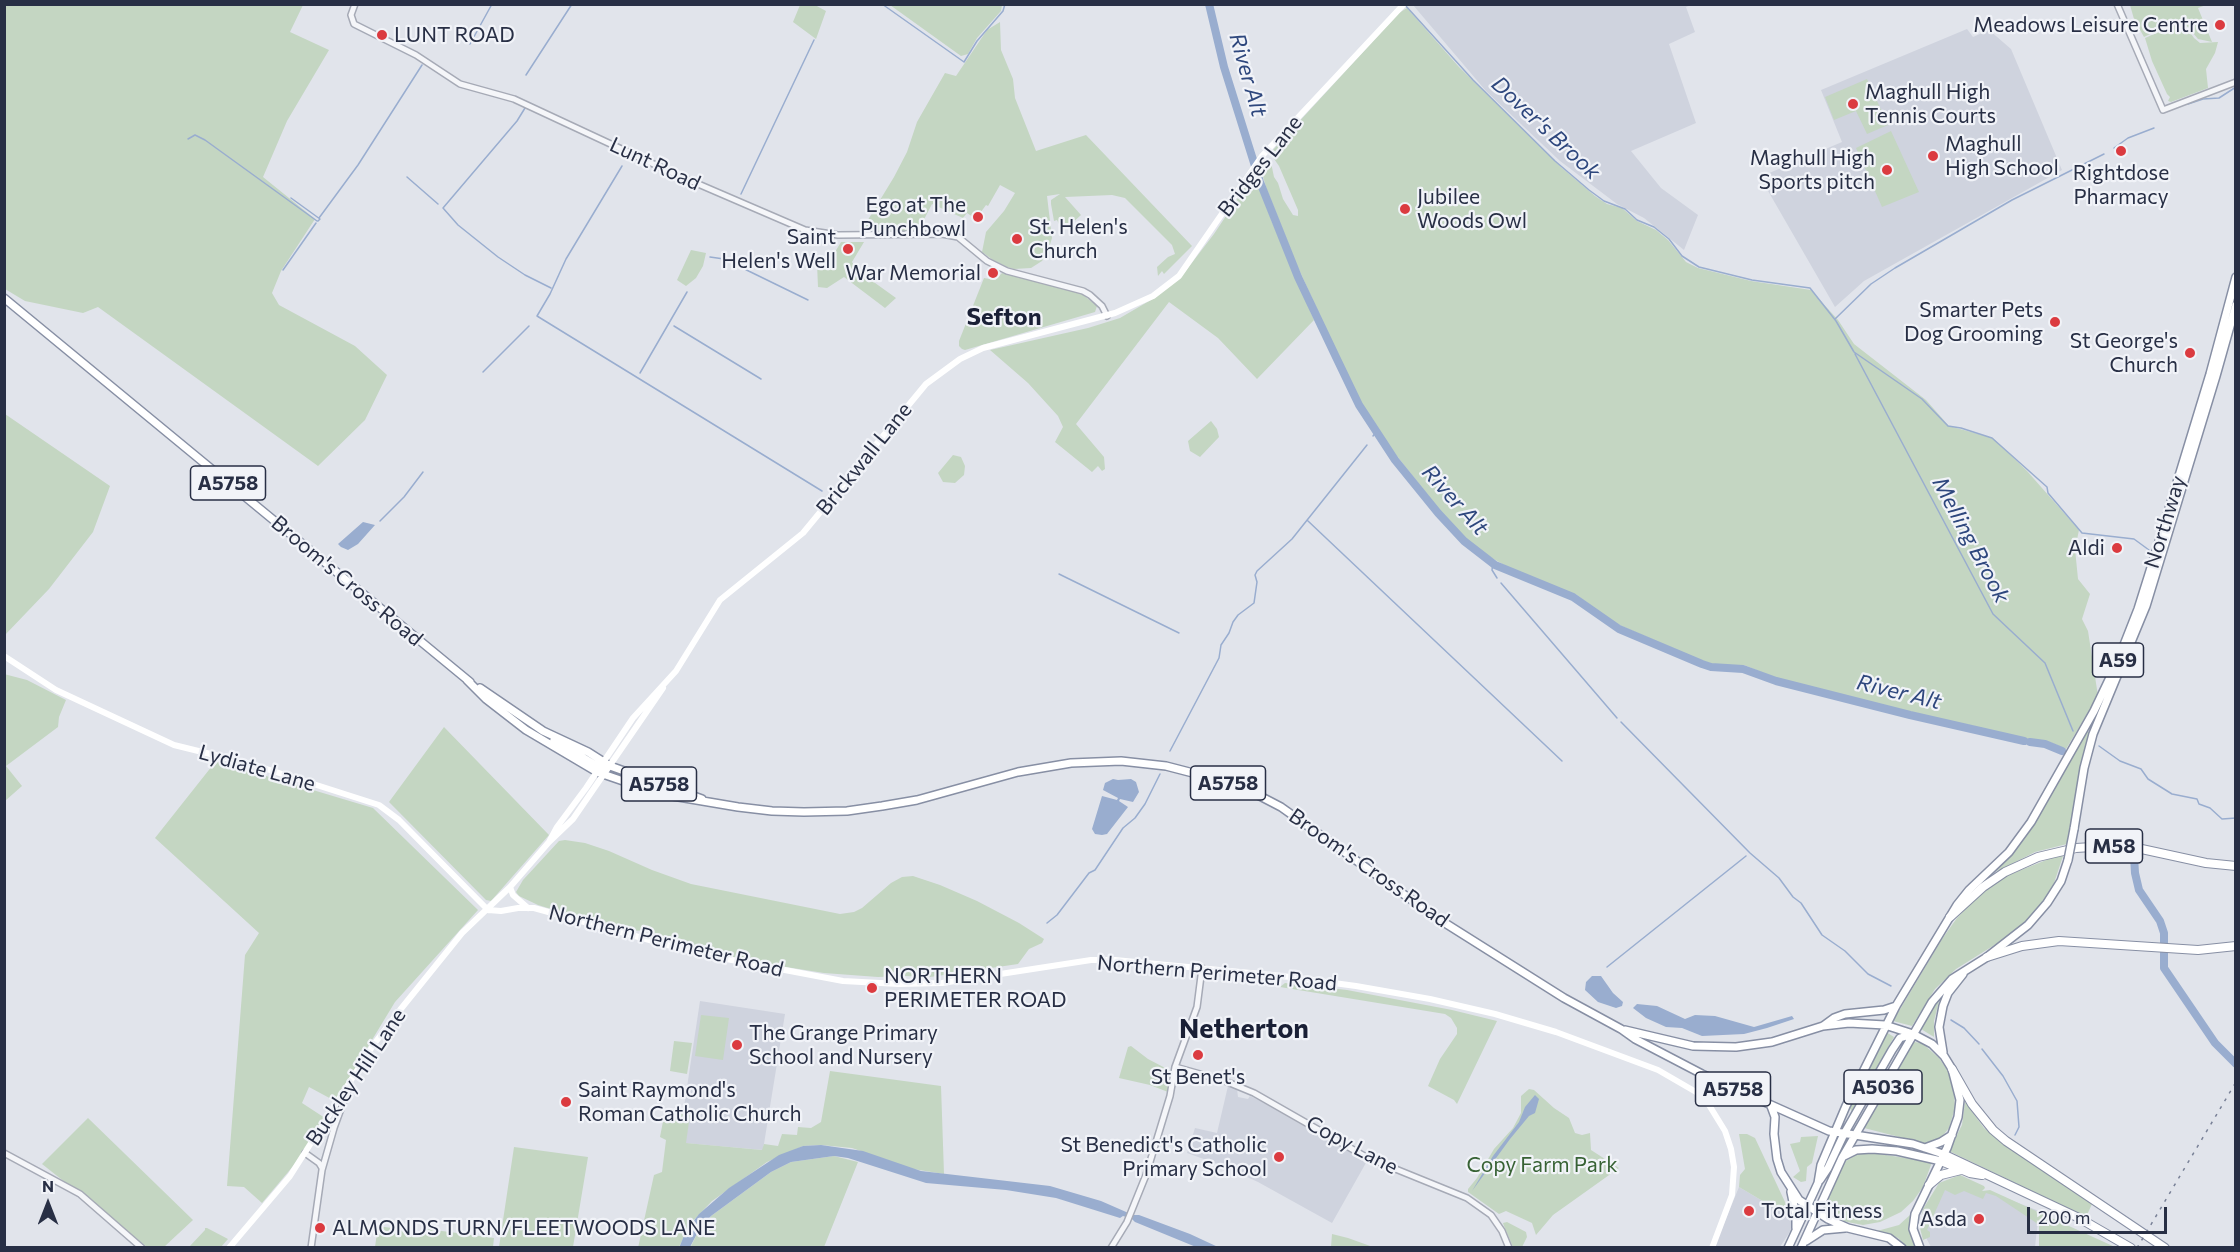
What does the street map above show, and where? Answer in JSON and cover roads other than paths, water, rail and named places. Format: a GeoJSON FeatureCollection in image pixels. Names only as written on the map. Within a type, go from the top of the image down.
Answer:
{"type":"FeatureCollection","features":[{"type":"Feature","properties":{"kind":"highway","name":"Northway"},"geometry":{"type":"LineString","coordinates":[[1950,917],[1969,890],[2019,839],[2069,757],[2109,681],[2138,609],[2210,374],[2235,277]]}},
{"type":"Feature","properties":{"kind":"highway","name":"Broom's Cross Road"},"geometry":{"type":"LineString","coordinates":[[4,298],[520,726],[603,768],[708,801],[772,811],[847,811],[917,800],[1018,772],[1071,763],[1121,761],[1182,769],[1238,786],[1281,807],[1437,918],[1564,998],[1635,1039],[1692,1069],[1813,1125],[1854,1136],[1874,1137]]}},
{"type":"Feature","properties":{"kind":"highway","name":"Northway"},"geometry":{"type":"LineString","coordinates":[[1987,957],[2018,934],[2037,915],[2061,881],[2068,860],[2084,768],[2093,734],[2146,606],[2216,376],[2235,305]]}},
{"type":"Feature","properties":{"kind":"highway","name":"Broom's Cross Road"},"geometry":{"type":"LineString","coordinates":[[467,680],[563,747],[603,768]]}},
{"type":"Feature","properties":{"kind":"highway","name":"M58"},"geometry":{"type":"LineString","coordinates":[[1950,917],[1983,887],[2005,872],[2038,857],[2076,848],[2108,846],[2137,848],[2206,863],[2235,866]]}},
{"type":"Feature","properties":{"kind":"highway","name":"A59"},"geometry":{"type":"LineString","coordinates":[[1896,1006],[1950,917]]}},
{"type":"Feature","properties":{"kind":"highway"},"geometry":{"type":"LineString","coordinates":[[1987,957],[2022,946],[2048,942],[2177,949],[2215,949],[2235,946]]}},
{"type":"Feature","properties":{"kind":"highway","name":"A59"},"geometry":{"type":"LineString","coordinates":[[1920,1248],[1914,1234],[1913,1224],[1919,1203],[1942,1158],[1959,1117],[1960,1100],[1952,1069],[1944,1056],[1939,1027],[1942,1005],[1948,993],[1967,970],[1987,957]]}},
{"type":"Feature","properties":{"kind":"highway","name":"A5036"},"geometry":{"type":"LineString","coordinates":[[1803,1244],[1842,1158],[1913,1034],[1941,989],[1967,970]]}},
{"type":"Feature","properties":{"kind":"highway","name":"A5036"},"geometry":{"type":"LineString","coordinates":[[1788,1248],[1818,1183],[1821,1165],[1846,1106],[1896,1006]]}},
{"type":"Feature","properties":{"kind":"highway","name":"A5758"},"geometry":{"type":"LineString","coordinates":[[1823,1026],[1845,1014],[1884,1010],[1896,1006]]}},
{"type":"Feature","properties":{"kind":"highway","name":"A5758"},"geometry":{"type":"LineString","coordinates":[[1823,1026],[1849,1023],[1886,1024],[1927,1040],[1944,1056]]}},
{"type":"Feature","properties":{"kind":"highway"},"geometry":{"type":"LineString","coordinates":[[1886,1024],[1906,1046]]}},
{"type":"Feature","properties":{"kind":"highway","name":"Broom's Cross Road"},"geometry":{"type":"LineString","coordinates":[[1621,1029],[1693,1046],[1736,1047],[1772,1042],[1823,1026]]}},
{"type":"Feature","properties":{"kind":"highway"},"geometry":{"type":"LineString","coordinates":[[1818,1183],[1900,1038],[1913,1034]]}},
{"type":"Feature","properties":{"kind":"highway"},"geometry":{"type":"LineString","coordinates":[[1952,1069],[1976,1111],[1993,1130],[2014,1147],[2165,1248]]}},
{"type":"Feature","properties":{"kind":"highway","name":"A5758"},"geometry":{"type":"LineString","coordinates":[[1771,1106],[1775,1117],[1774,1134],[1781,1172],[1791,1189],[1808,1207]]}},
{"type":"Feature","properties":{"kind":"highway"},"geometry":{"type":"LineString","coordinates":[[1846,1106],[1846,1112],[1851,1121],[1874,1137]]}},
{"type":"Feature","properties":{"kind":"highway"},"geometry":{"type":"LineString","coordinates":[[1925,1148],[1953,1134]]}},
{"type":"Feature","properties":{"kind":"highway","name":"A5758"},"geometry":{"type":"LineString","coordinates":[[1874,1137],[1925,1148]]}},
{"type":"Feature","properties":{"kind":"highway"},"geometry":{"type":"LineString","coordinates":[[1925,1148],[1962,1170],[1987,1176]]}},
{"type":"Feature","properties":{"kind":"highway"},"geometry":{"type":"LineString","coordinates":[[1842,1158],[1851,1151],[1872,1149],[1942,1158],[2079,1218],[2131,1248]]}},
{"type":"Feature","properties":{"kind":"highway"},"geometry":{"type":"LineString","coordinates":[[1929,1185],[1941,1175],[1962,1170]]}},
{"type":"Feature","properties":{"kind":"highway","name":"A5758"},"geometry":{"type":"LineString","coordinates":[[1791,1189],[1796,1216],[1796,1234]]}},
{"type":"Feature","properties":{"kind":"highway"},"geometry":{"type":"LineString","coordinates":[[1808,1207],[1848,1228]]}},
{"type":"Feature","properties":{"kind":"highway"},"geometry":{"type":"LineString","coordinates":[[1803,1244],[1822,1230],[1848,1228],[1888,1238],[1902,1248]]}},
{"type":"Feature","properties":{"kind":"main road","name":"Bridges Lane"},"geometry":{"type":"LineString","coordinates":[[1115,313],[1153,296],[1179,276],[1262,156],[1402,6]]}},
{"type":"Feature","properties":{"kind":"main road","name":"Brickwall Lane"},"geometry":{"type":"LineString","coordinates":[[488,910],[549,842],[557,827],[693,647],[720,600],[803,533],[926,384],[940,373],[983,348],[1115,313]]}},
{"type":"Feature","properties":{"kind":"main road","name":"Lydiate Lane"},"geometry":{"type":"LineString","coordinates":[[4,656],[56,690],[174,745],[251,764],[379,805],[399,820],[488,910]]}},
{"type":"Feature","properties":{"kind":"main road"},"geometry":{"type":"LineString","coordinates":[[510,887],[513,895],[528,908]]}},
{"type":"Feature","properties":{"kind":"main road","name":"Northern Perimeter Road"},"geometry":{"type":"LineString","coordinates":[[488,910],[528,908],[700,954],[843,981],[899,984],[942,983],[1091,960],[1156,963],[1345,985],[1430,999],[1556,1032],[1658,1070],[1696,1092],[1709,1105],[1719,1120],[1731,1149],[1734,1167],[1732,1195],[1712,1248]]}},
{"type":"Feature","properties":{"kind":"main road","name":"Buckley Hill Lane"},"geometry":{"type":"LineString","coordinates":[[229,1248],[283,1185],[374,1044],[400,1010],[462,933],[488,910]]}},
{"type":"Feature","properties":{"kind":"street","name":"Lunt Road"},"geometry":{"type":"LineString","coordinates":[[355,4],[351,15],[354,24],[416,55],[460,84],[514,99],[675,174],[805,230],[838,235],[951,235],[964,240],[987,261],[1007,271],[1083,291],[1098,301],[1107,316]]}},
{"type":"Feature","properties":{"kind":"street"},"geometry":{"type":"LineString","coordinates":[[2117,4],[2163,110],[2235,82]]}},
{"type":"Feature","properties":{"kind":"street"},"geometry":{"type":"LineString","coordinates":[[1111,1248],[1127,1222],[1140,1191],[1167,1110],[1175,1067],[1197,1006],[1202,968]]}},
{"type":"Feature","properties":{"kind":"street","name":"Copy Lane"},"geometry":{"type":"LineString","coordinates":[[1175,1067],[1225,1081],[1254,1093],[1366,1157],[1467,1198],[1491,1215],[1502,1231],[1509,1248]]}},
{"type":"Feature","properties":{"kind":"street"},"geometry":{"type":"LineString","coordinates":[[311,1248],[322,1170],[349,1085]]}},
{"type":"Feature","properties":{"kind":"street"},"geometry":{"type":"LineString","coordinates":[[4,1153],[80,1194],[142,1248]]}},
{"type":"Feature","properties":{"kind":"street"},"geometry":{"type":"LineString","coordinates":[[305,1153],[319,1163],[322,1170]]}},
{"type":"Feature","properties":{"kind":"water"},"geometry":{"type":"Polygon","coordinates":[[[363,522],[375,525],[358,544],[348,550],[338,544],[363,522]]]}},
{"type":"Feature","properties":{"kind":"water"},"geometry":{"type":"Polygon","coordinates":[[[1113,779],[1131,779],[1136,782],[1139,792],[1133,802],[1120,799],[1119,801],[1128,807],[1107,834],[1095,834],[1092,829],[1102,796],[1117,800],[1118,798],[1103,790],[1105,783],[1113,779]]]}},
{"type":"Feature","properties":{"kind":"water"},"geometry":{"type":"Polygon","coordinates":[[[1592,976],[1601,976],[1613,993],[1623,1002],[1622,1006],[1616,1008],[1598,1002],[1585,990],[1586,982],[1592,976]]]}},
{"type":"Feature","properties":{"kind":"water"},"geometry":{"type":"Polygon","coordinates":[[[1637,1004],[1657,1006],[1685,1019],[1695,1015],[1715,1016],[1754,1027],[1792,1016],[1794,1019],[1744,1034],[1702,1036],[1682,1028],[1666,1027],[1646,1018],[1633,1008],[1637,1004]]]}},
{"type":"Feature","properties":{"kind":"water"},"geometry":{"type":"Polygon","coordinates":[[[1535,1095],[1539,1099],[1535,1113],[1529,1116],[1510,1139],[1472,1191],[1493,1156],[1519,1122],[1525,1107],[1535,1095]]]}},
{"type":"Feature","properties":{"kind":"water"},"geometry":{"type":"Polygon","coordinates":[[[821,1145],[863,1151],[921,1171],[1050,1186],[1101,1201],[1133,1215],[1139,1215],[1190,1234],[1218,1247],[1196,1247],[1132,1219],[1123,1216],[1120,1218],[1056,1198],[1006,1190],[926,1183],[848,1158],[834,1156],[791,1162],[771,1172],[711,1216],[700,1228],[690,1247],[679,1248],[686,1231],[699,1214],[729,1188],[779,1155],[803,1146],[821,1145]]]}},
{"type":"Feature","properties":{"kind":"waterway"},"geometry":{"type":"LineString","coordinates":[[470,44],[492,4]]}},
{"type":"Feature","properties":{"kind":"waterway"},"geometry":{"type":"LineString","coordinates":[[526,75],[572,4]]}},
{"type":"Feature","properties":{"kind":"waterway"},"geometry":{"type":"LineString","coordinates":[[882,4],[964,62],[977,41],[1003,11],[1005,4]]}},
{"type":"Feature","properties":{"kind":"waterway","name":"River Alt"},"geometry":{"type":"LineString","coordinates":[[1209,4],[1224,67],[1260,182],[1298,277],[1335,355],[1359,405],[1395,460],[1464,541],[1495,565],[1573,597],[1619,629],[1702,664],[1711,667],[1743,669],[1776,681],[2024,741]]}},
{"type":"Feature","properties":{"kind":"waterway","name":"Dover's Brook"},"geometry":{"type":"LineString","coordinates":[[1405,5],[1473,80],[1555,161],[1604,201],[1625,209],[1637,220],[1654,227],[1669,239],[1682,256],[1699,267],[1752,280],[1810,288],[1836,321],[1854,352],[1922,399],[1948,426],[1992,438],[2047,487],[2048,493],[2082,533],[2134,539],[2149,550]]}},
{"type":"Feature","properties":{"kind":"waterway"},"geometry":{"type":"LineString","coordinates":[[741,194],[814,40]]}},
{"type":"Feature","properties":{"kind":"waterway"},"geometry":{"type":"LineString","coordinates":[[319,218],[358,165],[422,65]]}},
{"type":"Feature","properties":{"kind":"waterway"},"geometry":{"type":"LineString","coordinates":[[2188,104],[2203,99],[2219,98],[2236,87]]}},
{"type":"Feature","properties":{"kind":"waterway"},"geometry":{"type":"LineString","coordinates":[[525,108],[517,121],[443,208],[458,225],[498,257],[525,275],[551,288]]}},
{"type":"Feature","properties":{"kind":"waterway"},"geometry":{"type":"LineString","coordinates":[[2114,148],[2128,138],[2154,128]]}},
{"type":"Feature","properties":{"kind":"waterway"},"geometry":{"type":"LineString","coordinates":[[188,139],[195,135],[205,140],[317,221]]}},
{"type":"Feature","properties":{"kind":"waterway"},"geometry":{"type":"LineString","coordinates":[[1835,319],[1871,284],[1895,268],[2012,200],[2104,154]]}},
{"type":"Feature","properties":{"kind":"waterway"},"geometry":{"type":"LineString","coordinates":[[622,166],[566,259],[537,316],[822,491]]}},
{"type":"Feature","properties":{"kind":"waterway"},"geometry":{"type":"LineString","coordinates":[[407,177],[438,204]]}},
{"type":"Feature","properties":{"kind":"waterway"},"geometry":{"type":"LineString","coordinates":[[291,198],[320,219],[318,221]]}},
{"type":"Feature","properties":{"kind":"waterway"},"geometry":{"type":"LineString","coordinates":[[283,270],[316,223]]}},
{"type":"Feature","properties":{"kind":"waterway"},"geometry":{"type":"LineString","coordinates":[[710,257],[724,259],[808,300]]}},
{"type":"Feature","properties":{"kind":"waterway"},"geometry":{"type":"LineString","coordinates":[[640,373],[687,292]]}},
{"type":"Feature","properties":{"kind":"waterway"},"geometry":{"type":"LineString","coordinates":[[483,372],[529,326]]}},
{"type":"Feature","properties":{"kind":"waterway"},"geometry":{"type":"LineString","coordinates":[[674,326],[761,379]]}},
{"type":"Feature","properties":{"kind":"waterway","name":"Melling Brook"},"geometry":{"type":"LineString","coordinates":[[1855,354],[1993,614],[2045,663],[2073,731]]}},
{"type":"Feature","properties":{"kind":"waterway","name":"River Alt"},"geometry":{"type":"LineString","coordinates":[[1373,436],[1376,432]]}},
{"type":"Feature","properties":{"kind":"waterway"},"geometry":{"type":"LineString","coordinates":[[1170,751],[1219,658],[1221,645],[1233,622],[1238,615],[1254,603],[1257,571],[1292,539],[1367,445]]}},
{"type":"Feature","properties":{"kind":"waterway"},"geometry":{"type":"LineString","coordinates":[[380,521],[404,497],[423,472]]}},
{"type":"Feature","properties":{"kind":"waterway"},"geometry":{"type":"LineString","coordinates":[[1308,521],[1562,761]]}},
{"type":"Feature","properties":{"kind":"waterway"},"geometry":{"type":"LineString","coordinates":[[1493,563],[1492,570],[1497,578]]}},
{"type":"Feature","properties":{"kind":"waterway"},"geometry":{"type":"LineString","coordinates":[[1059,574],[1179,633]]}},
{"type":"Feature","properties":{"kind":"waterway"},"geometry":{"type":"LineString","coordinates":[[1501,583],[1617,718]]}},
{"type":"Feature","properties":{"kind":"waterway"},"geometry":{"type":"LineString","coordinates":[[1621,722],[1750,853],[1779,878],[1793,897],[1801,903],[1822,935],[1845,951],[1868,974],[1891,986]]}},
{"type":"Feature","properties":{"kind":"waterway","name":"River Alt"},"geometry":{"type":"LineString","coordinates":[[2030,742],[2045,744],[2062,751]]}},
{"type":"Feature","properties":{"kind":"waterway","name":"Melling Brook"},"geometry":{"type":"LineString","coordinates":[[2099,746],[2120,761],[2141,769],[2148,779],[2172,794],[2197,799],[2199,804],[2210,808],[2222,819],[2236,818]]}},
{"type":"Feature","properties":{"kind":"waterway"},"geometry":{"type":"LineString","coordinates":[[1047,923],[1057,915],[1089,873],[1095,870],[1123,828],[1135,818],[1160,774]]}},
{"type":"Feature","properties":{"kind":"waterway"},"geometry":{"type":"LineString","coordinates":[[1607,967],[1746,856]]}},
{"type":"Feature","properties":{"kind":"waterway","name":"River Alt"},"geometry":{"type":"LineString","coordinates":[[2134,856],[2139,890],[2160,921],[2164,933],[2164,968],[2215,1043],[2236,1064]]}},
{"type":"Feature","properties":{"kind":"waterway"},"geometry":{"type":"LineString","coordinates":[[1951,1020],[1964,1028],[1979,1044]]}},
{"type":"Feature","properties":{"kind":"waterway"},"geometry":{"type":"LineString","coordinates":[[1982,1049],[2003,1076],[2017,1101],[2019,1127],[2015,1135]]}},
{"type":"Feature","properties":{"kind":"railway"},"geometry":{"type":"LineString","coordinates":[[2137,1248],[2236,1082]]}},
{"type":"Feature","properties":{"kind":"place","name":"Meadows Leisure Centre"},"geometry":{"type":"Point","coordinates":[2220,25]}},
{"type":"Feature","properties":{"kind":"place","name":"LUNT ROAD"},"geometry":{"type":"Point","coordinates":[382,35]}},
{"type":"Feature","properties":{"kind":"place","name":"Maghull High Tennis Courts"},"geometry":{"type":"Point","coordinates":[1853,104]}},
{"type":"Feature","properties":{"kind":"place","name":"Rightdose Pharmacy"},"geometry":{"type":"Point","coordinates":[2121,151]}},
{"type":"Feature","properties":{"kind":"place","name":"Maghull High School"},"geometry":{"type":"Point","coordinates":[1933,156]}},
{"type":"Feature","properties":{"kind":"place","name":"Maghull High Sports pitch"},"geometry":{"type":"Point","coordinates":[1887,170]}},
{"type":"Feature","properties":{"kind":"place","name":"Jubilee Woods Owl"},"geometry":{"type":"Point","coordinates":[1405,209]}},
{"type":"Feature","properties":{"kind":"place","name":"Ego at The Punchbowl"},"geometry":{"type":"Point","coordinates":[978,217]}},
{"type":"Feature","properties":{"kind":"place","name":"St. Helen's Church"},"geometry":{"type":"Point","coordinates":[1017,239]}},
{"type":"Feature","properties":{"kind":"place","name":"Saint Helen's Well"},"geometry":{"type":"Point","coordinates":[848,249]}},
{"type":"Feature","properties":{"kind":"place","name":"War Memorial"},"geometry":{"type":"Point","coordinates":[993,273]}},
{"type":"Feature","properties":{"kind":"place","name":"Smarter Pets Dog Grooming"},"geometry":{"type":"Point","coordinates":[2055,322]}},
{"type":"Feature","properties":{"kind":"place","name":"St George's Church"},"geometry":{"type":"Point","coordinates":[2190,353]}},
{"type":"Feature","properties":{"kind":"place","name":"Aldi"},"geometry":{"type":"Point","coordinates":[2117,548]}},
{"type":"Feature","properties":{"kind":"place","name":"NORTHERN PERIMETER ROAD"},"geometry":{"type":"Point","coordinates":[872,988]}},
{"type":"Feature","properties":{"kind":"place","name":"The Grange Primary School and Nursery"},"geometry":{"type":"Point","coordinates":[737,1045]}},
{"type":"Feature","properties":{"kind":"place","name":"St Benet's"},"geometry":{"type":"Point","coordinates":[1198,1055]}},
{"type":"Feature","properties":{"kind":"place","name":"Saint Raymond's Roman Catholic Church"},"geometry":{"type":"Point","coordinates":[566,1102]}},
{"type":"Feature","properties":{"kind":"place","name":"St Benedict's Catholic Primary School"},"geometry":{"type":"Point","coordinates":[1279,1157]}},
{"type":"Feature","properties":{"kind":"place","name":"Total Fitness"},"geometry":{"type":"Point","coordinates":[1749,1211]}},
{"type":"Feature","properties":{"kind":"place","name":"Asda"},"geometry":{"type":"Point","coordinates":[1979,1219]}},
{"type":"Feature","properties":{"kind":"place","name":"ALMONDS TURN/FLEETWOODS LANE"},"geometry":{"type":"Point","coordinates":[320,1228]}},
{"type":"Feature","properties":{"kind":"district","name":"Sefton"},"geometry":{"type":"Point","coordinates":[1004,317]}},
{"type":"Feature","properties":{"kind":"district","name":"Netherton"},"geometry":{"type":"Point","coordinates":[1244,1029]}},
{"type":"Feature","properties":{"kind":"park label","name":"Copy Farm Park"},"geometry":{"type":"Point","coordinates":[1542,1165]}}]}
